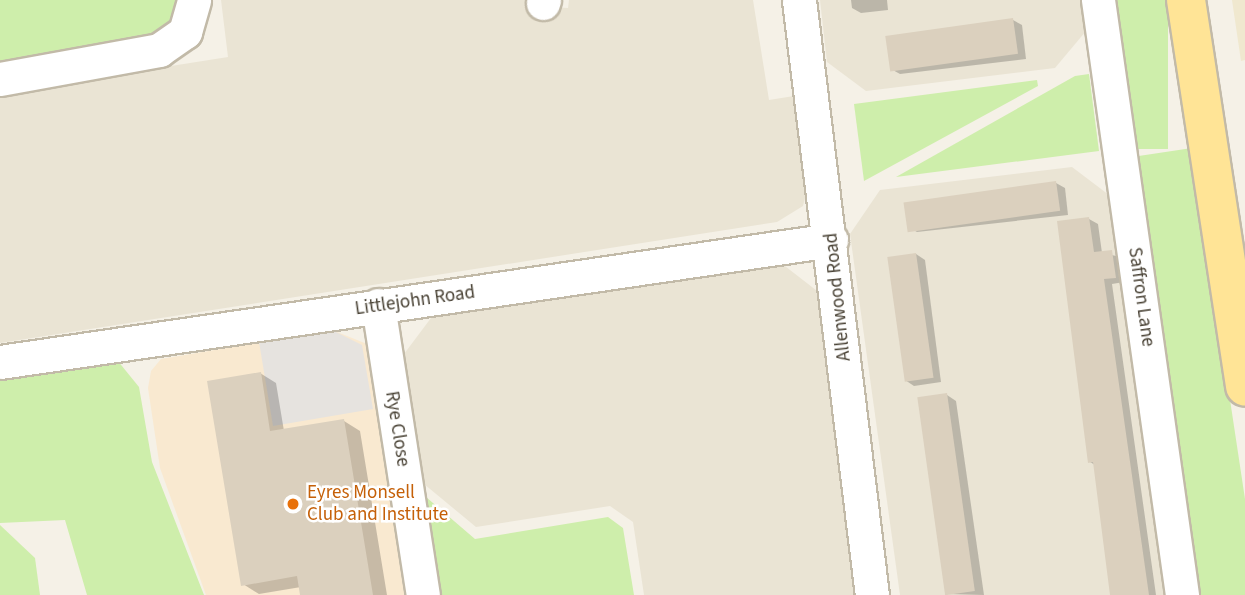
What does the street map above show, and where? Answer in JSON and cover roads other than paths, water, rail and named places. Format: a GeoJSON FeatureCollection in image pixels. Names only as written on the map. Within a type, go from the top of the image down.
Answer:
{"type":"FeatureCollection","features":[{"type":"Feature","properties":{"kind":"main road"},"geometry":{"type":"LineString","coordinates":[[1186,0],[1245,387]]}},
{"type":"Feature","properties":{"kind":"street"},"geometry":{"type":"LineString","coordinates":[[0,79],[159,50],[185,32],[194,0]]}},
{"type":"Feature","properties":{"kind":"street","name":"Allenwood Road"},"geometry":{"type":"LineString","coordinates":[[799,0],[831,240],[872,595]]}},
{"type":"Feature","properties":{"kind":"street","name":"Saffron Lane"},"geometry":{"type":"LineString","coordinates":[[1098,0],[1182,595]]}},
{"type":"Feature","properties":{"kind":"street","name":"Littlejohn Road"},"geometry":{"type":"LineString","coordinates":[[0,362],[831,240]]}},
{"type":"Feature","properties":{"kind":"street","name":"Rye Close"},"geometry":{"type":"LineString","coordinates":[[378,305],[423,595]]}},
{"type":"Feature","properties":{"kind":"place","name":"Eyres Monsell Club and Institute"},"geometry":{"type":"Point","coordinates":[293,504]}}]}
